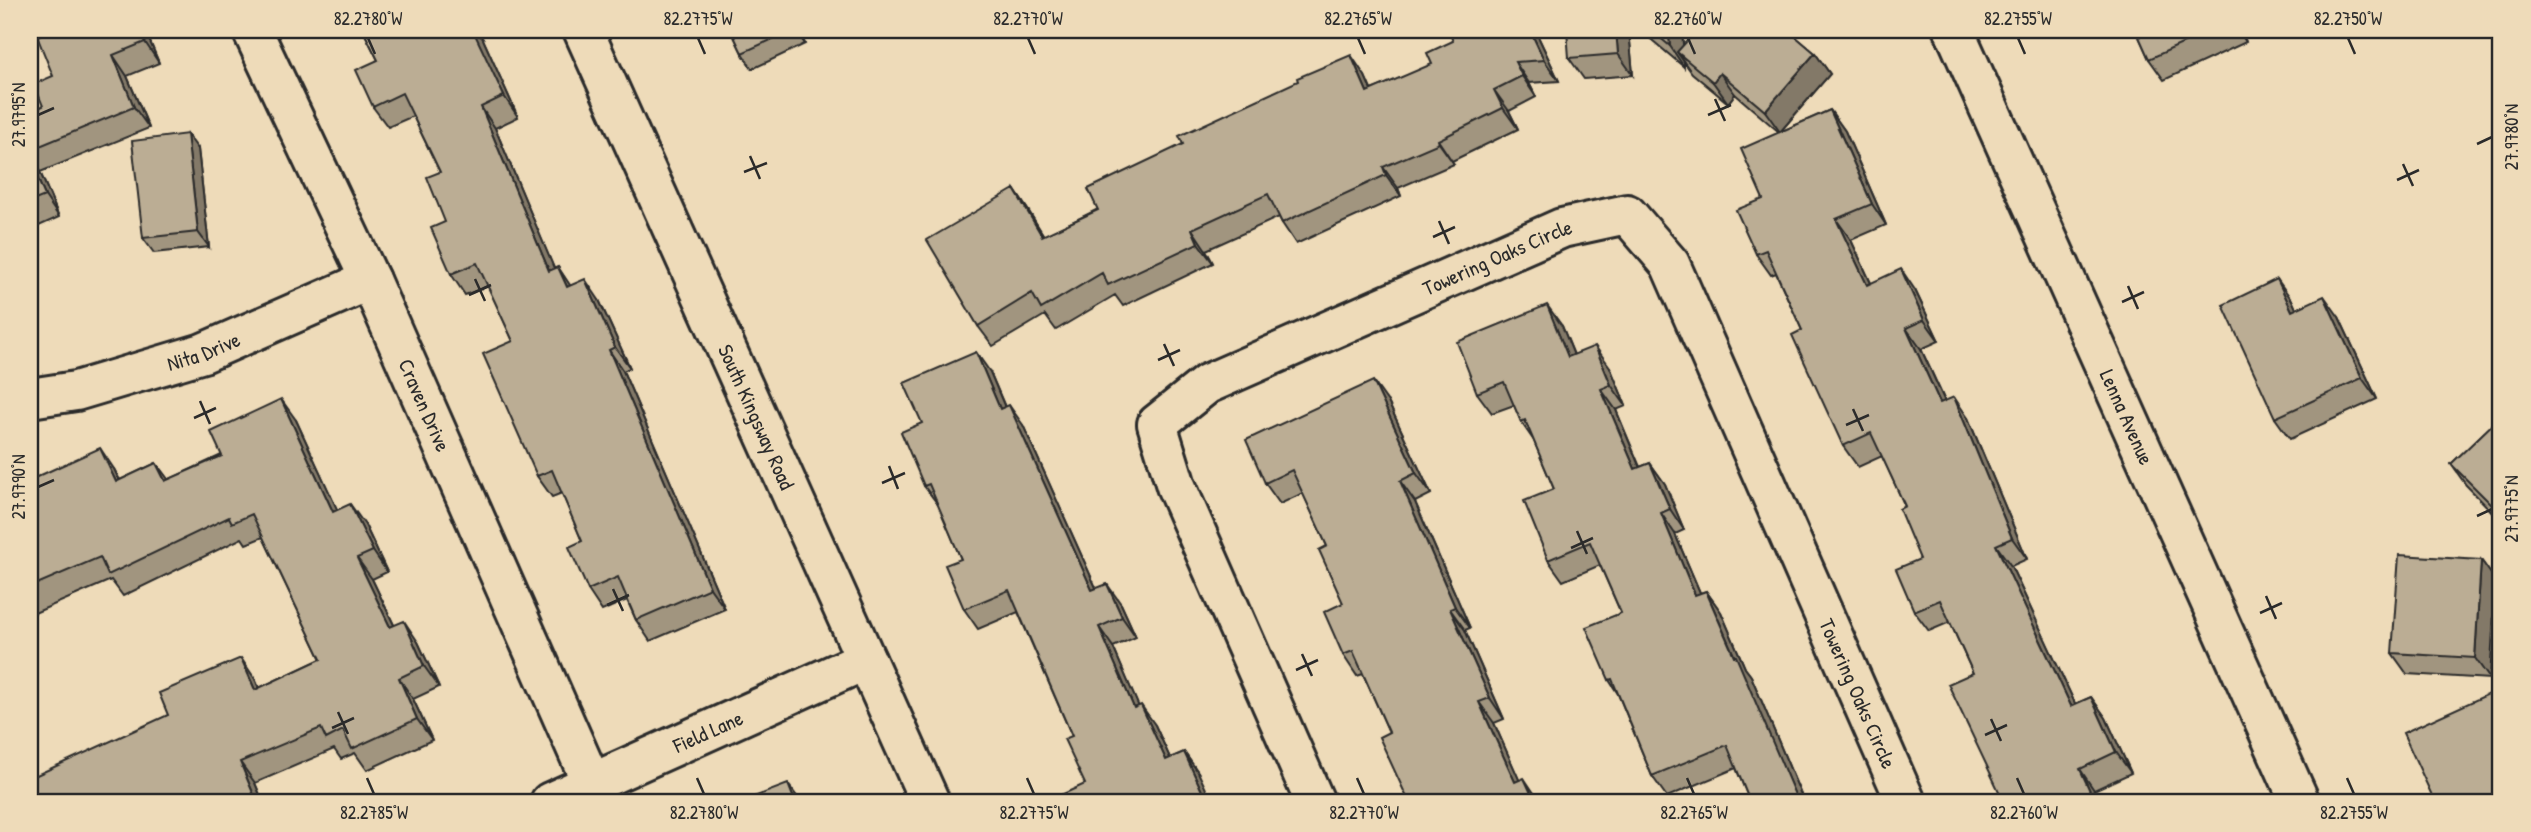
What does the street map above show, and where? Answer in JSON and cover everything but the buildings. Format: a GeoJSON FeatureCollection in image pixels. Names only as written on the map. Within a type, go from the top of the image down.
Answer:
{"type":"FeatureCollection","features":[{"type":"Feature","properties":{"kind":"street","name":"Craven Drive"},"geometry":{"type":"LineString","coordinates":[[252,30],[370,280],[592,784]]}},
{"type":"Feature","properties":{"kind":"street","name":"South Kingsway Road"},"geometry":{"type":"LineString","coordinates":[[583,30],[930,802]]}},
{"type":"Feature","properties":{"kind":"street","name":"Lenna Avenue"},"geometry":{"type":"LineString","coordinates":[[1954,30],[2300,802]]}},
{"type":"Feature","properties":{"kind":"street","name":"Towering Oaks Circle"},"geometry":{"type":"LineString","coordinates":[[1315,802],[1176,486],[1157,424],[1207,384],[1562,228],[1627,214],[1670,264],[1906,802]]}},
{"type":"Feature","properties":{"kind":"street","name":"Nita Drive"},"geometry":{"type":"LineString","coordinates":[[30,398],[76,391],[203,353],[370,280]]}},
{"type":"Feature","properties":{"kind":"street","name":"Field Lane"},"geometry":{"type":"LineString","coordinates":[[550,802],[866,660]]}}]}
